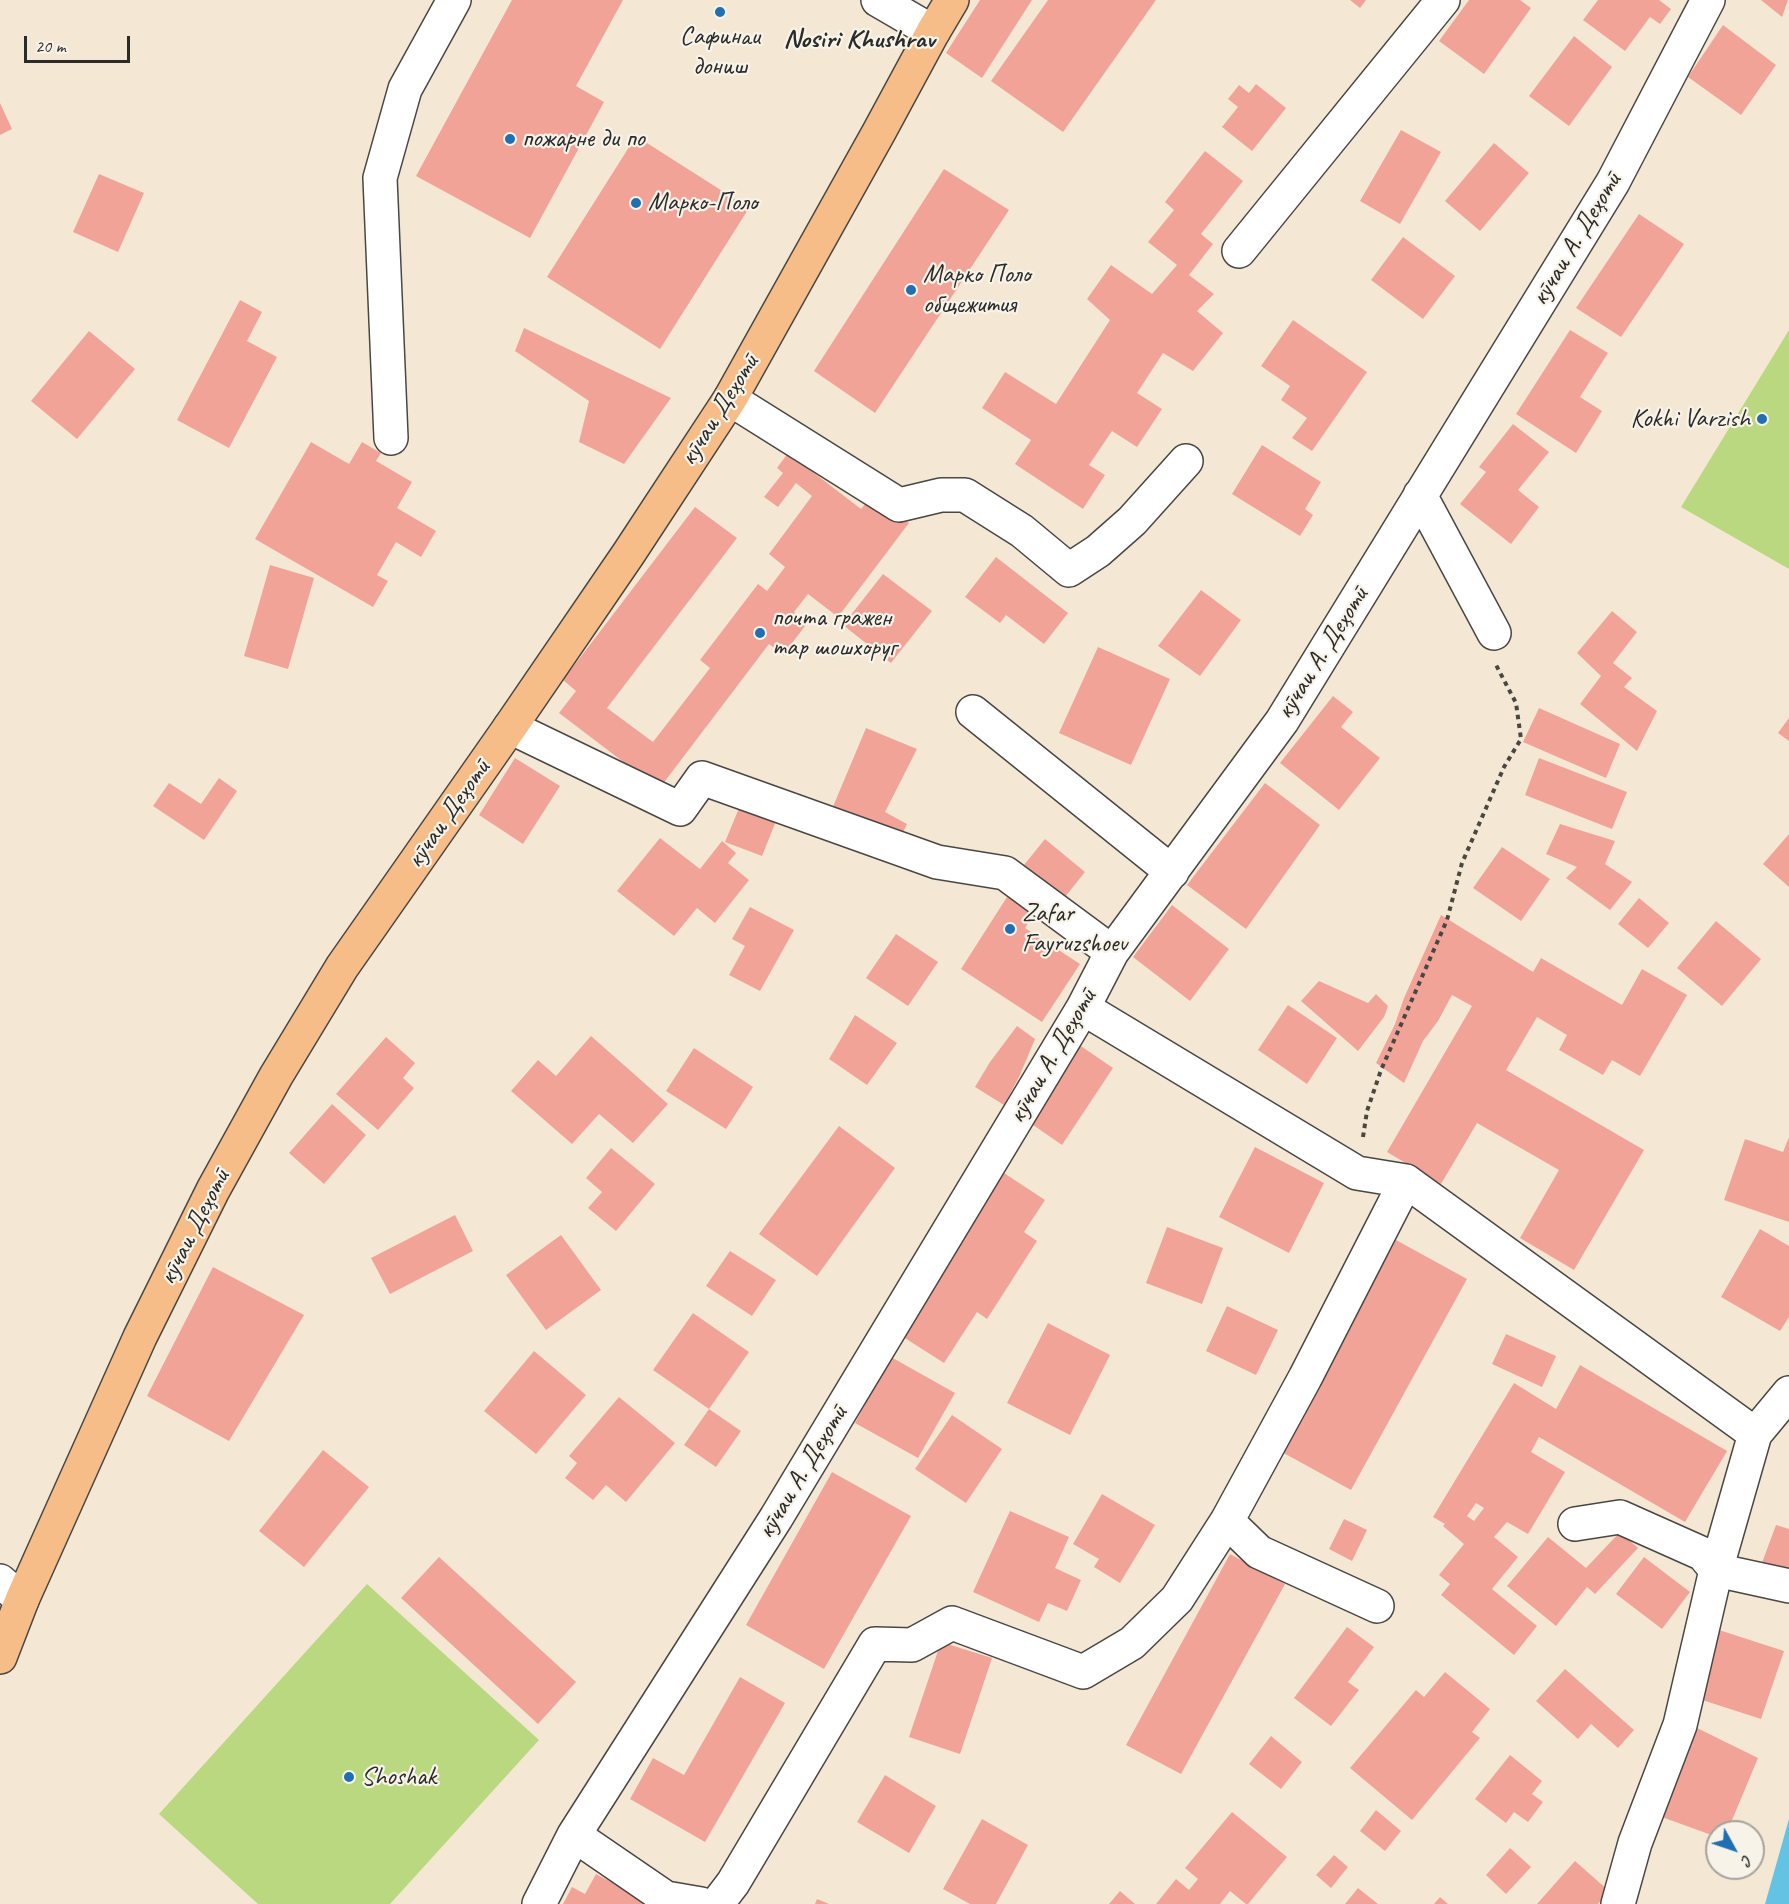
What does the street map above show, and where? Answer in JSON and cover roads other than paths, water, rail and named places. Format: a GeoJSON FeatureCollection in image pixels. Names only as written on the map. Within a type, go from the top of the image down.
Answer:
{"type":"FeatureCollection","features":[{"type":"Feature","properties":{"kind":"main road","name":"кӯчаи Деҳотӣ"},"geometry":{"type":"LineString","coordinates":[[0,1657],[11,1590],[213,1190],[276,1076],[342,967],[629,553],[730,399],[944,9]]}},
{"type":"Feature","properties":{"kind":"street"},"geometry":{"type":"LineString","coordinates":[[391,438],[380,178],[405,89],[454,0]]}},
{"type":"Feature","properties":{"kind":"street"},"geometry":{"type":"LineString","coordinates":[[878,0],[944,9]]}},
{"type":"Feature","properties":{"kind":"street"},"geometry":{"type":"LineString","coordinates":[[1239,252],[1443,0]]}},
{"type":"Feature","properties":{"kind":"street","name":"кӯчаи А. Деҳотӣ"},"geometry":{"type":"LineString","coordinates":[[539,1904],[574,1835],[776,1518],[1083,1008],[1112,952],[1282,721],[1613,182],[1708,0]]}},
{"type":"Feature","properties":{"kind":"street"},"geometry":{"type":"LineString","coordinates":[[730,399],[899,505],[941,495],[965,495],[1022,531],[1069,570],[1098,551],[1132,521],[1186,461]]}},
{"type":"Feature","properties":{"kind":"street"},"geometry":{"type":"LineString","coordinates":[[1420,495],[1494,633]]}},
{"type":"Feature","properties":{"kind":"street"},"geometry":{"type":"LineString","coordinates":[[973,712],[1172,872]]}},
{"type":"Feature","properties":{"kind":"street"},"geometry":{"type":"LineString","coordinates":[[510,727],[680,810],[702,778],[937,862],[1005,873],[1112,952]]}},
{"type":"Feature","properties":{"kind":"street"},"geometry":{"type":"LineString","coordinates":[[1083,1008],[1357,1173],[1406,1181],[1755,1434]]}},
{"type":"Feature","properties":{"kind":"street"},"geometry":{"type":"LineString","coordinates":[[717,1904],[733,1882],[875,1644],[912,1645],[952,1623],[1083,1672],[1132,1643],[1177,1599],[1227,1521],[1305,1378],[1406,1181]]}},
{"type":"Feature","properties":{"kind":"street"},"geometry":{"type":"LineString","coordinates":[[1618,1904],[1635,1843],[1680,1725],[1716,1570],[1755,1434],[1789,1393]]}},
{"type":"Feature","properties":{"kind":"street"},"geometry":{"type":"LineString","coordinates":[[1575,1524],[1620,1517],[1703,1554],[1716,1570],[1789,1586]]}},
{"type":"Feature","properties":{"kind":"street"},"geometry":{"type":"LineString","coordinates":[[1227,1521],[1259,1552],[1377,1605]]}},
{"type":"Feature","properties":{"kind":"street"},"geometry":{"type":"LineString","coordinates":[[574,1835],[666,1898],[701,1904]]}},
{"type":"Feature","properties":{"kind":"water"},"geometry":{"type":"Polygon","coordinates":[[[1789,1819],[1789,1904],[1765,1904],[1789,1819]]]}},
{"type":"Feature","properties":{"kind":"place","name":"Сафинаи дониш"},"geometry":{"type":"Point","coordinates":[720,12]}},
{"type":"Feature","properties":{"kind":"place","name":"пожарне ди по"},"geometry":{"type":"Point","coordinates":[510,139]}},
{"type":"Feature","properties":{"kind":"place","name":"Марко-Поло"},"geometry":{"type":"Point","coordinates":[636,203]}},
{"type":"Feature","properties":{"kind":"place","name":"Марко Поло общежития"},"geometry":{"type":"Point","coordinates":[911,290]}},
{"type":"Feature","properties":{"kind":"place","name":"Kokhi Varzish"},"geometry":{"type":"Point","coordinates":[1762,419]}},
{"type":"Feature","properties":{"kind":"place","name":"почта гражен тар шошхоруг"},"geometry":{"type":"Point","coordinates":[760,633]}},
{"type":"Feature","properties":{"kind":"place","name":"Zafar Fayruzshoev"},"geometry":{"type":"Point","coordinates":[1010,929]}},
{"type":"Feature","properties":{"kind":"place","name":"Shoshak"},"geometry":{"type":"Point","coordinates":[349,1777]}},
{"type":"Feature","properties":{"kind":"district","name":"Nosiri Khushrav"},"geometry":{"type":"Point","coordinates":[859,40]}}]}
